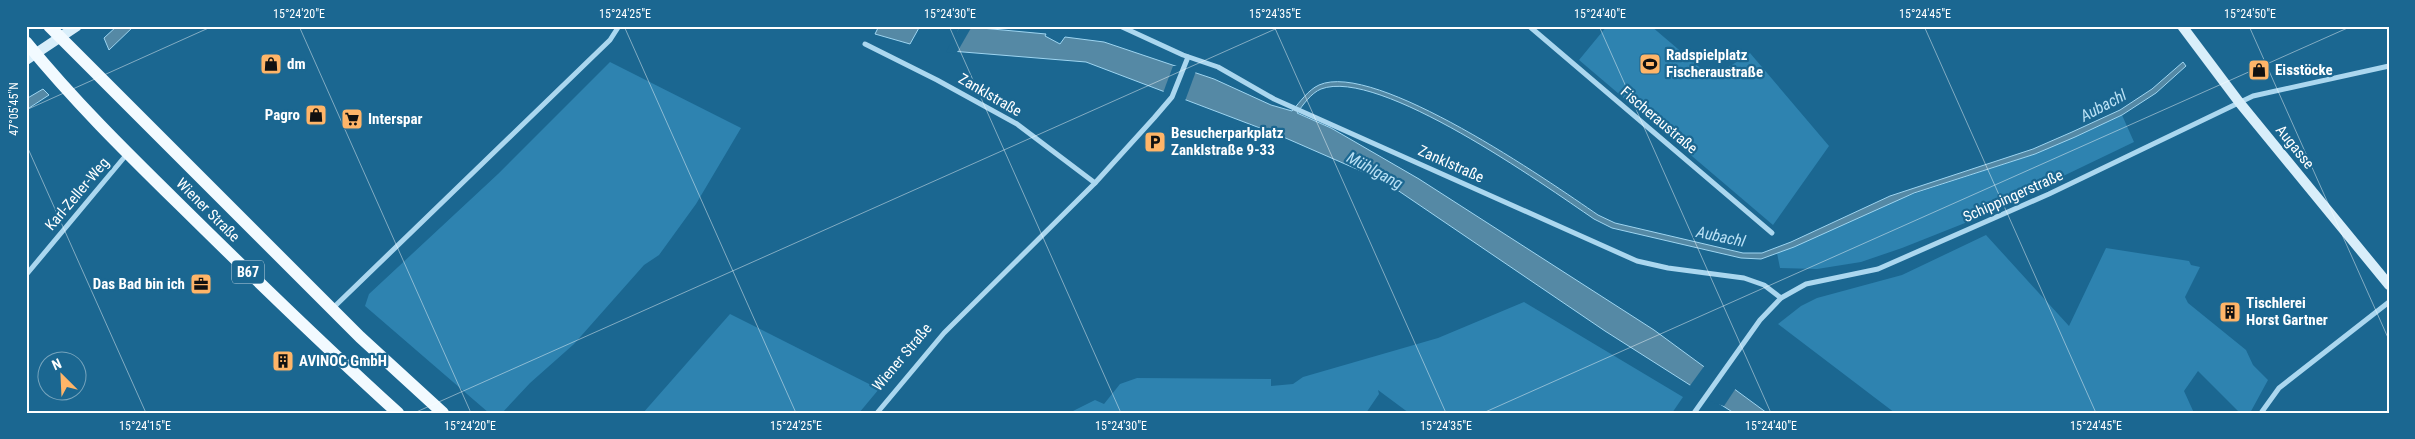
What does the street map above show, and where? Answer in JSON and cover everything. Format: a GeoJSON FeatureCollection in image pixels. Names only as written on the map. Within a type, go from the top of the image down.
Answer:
{"type":"FeatureCollection","features":[{"type":"Feature","properties":{"kind":"main road","name":"Wiener Straße"},"geometry":{"type":"LineString","coordinates":[[49,26],[332,309],[443,413]]}},
{"type":"Feature","properties":{"kind":"main road","name":"Wiener Straße"},"geometry":{"type":"LineString","coordinates":[[26,42],[31,57],[127,153],[262,286],[398,413]]}},
{"type":"Feature","properties":{"kind":"street"},"geometry":{"type":"LineString","coordinates":[[31,57],[77,26]]}},
{"type":"Feature","properties":{"kind":"street"},"geometry":{"type":"LineString","coordinates":[[332,309],[610,40],[619,26]]}},
{"type":"Feature","properties":{"kind":"street","name":"Zanklstraße"},"geometry":{"type":"LineString","coordinates":[[1120,26],[1188,57],[1218,67],[1274,100],[1637,260],[1668,268],[1744,278],[1764,284],[1781,298]]}},
{"type":"Feature","properties":{"kind":"street","name":"Fischeraustraße"},"geometry":{"type":"LineString","coordinates":[[1528,26],[1772,233]]}},
{"type":"Feature","properties":{"kind":"street","name":"Augasse"},"geometry":{"type":"LineString","coordinates":[[2182,26],[2239,102],[2389,285]]}},
{"type":"Feature","properties":{"kind":"street","name":"Zanklstraße"},"geometry":{"type":"LineString","coordinates":[[865,44],[937,80],[1017,124],[1095,183]]}},
{"type":"Feature","properties":{"kind":"street"},"geometry":{"type":"LineString","coordinates":[[1095,183],[1172,97],[1188,57]]}},
{"type":"Feature","properties":{"kind":"street","name":"Schippingerstraße"},"geometry":{"type":"LineString","coordinates":[[1694,413],[1760,320],[1781,298],[1806,284],[1878,269],[2049,194],[2239,102],[2268,91],[2389,66]]}},
{"type":"Feature","properties":{"kind":"street","name":"Karl-Zeller-Weg"},"geometry":{"type":"LineString","coordinates":[[26,274],[127,153]]}},
{"type":"Feature","properties":{"kind":"street","name":"Wiener Straße"},"geometry":{"type":"LineString","coordinates":[[877,413],[953,324],[1095,183]]}},
{"type":"Feature","properties":{"kind":"street"},"geometry":{"type":"LineString","coordinates":[[2261,413],[2279,388],[2389,302]]}},
{"type":"Feature","properties":{"kind":"shaded area"},"geometry":{"type":"Polygon","coordinates":[[[1607,26],[1651,26],[1712,78],[1750,53],[1829,146],[1773,225],[1579,60],[1607,26]]]}},
{"type":"Feature","properties":{"kind":"shaded area"},"geometry":{"type":"Polygon","coordinates":[[[610,62],[741,128],[696,204],[659,255],[644,265],[574,344],[530,383],[502,413],[489,413],[365,306],[369,294],[498,174],[610,62]]]}},
{"type":"Feature","properties":{"kind":"shaded area"},"geometry":{"type":"Polygon","coordinates":[[[2122,115],[2134,142],[1965,223],[1861,262],[1817,269],[1780,268],[1777,253],[1892,201],[2035,154],[2122,115]]]}},
{"type":"Feature","properties":{"kind":"shaded area"},"geometry":{"type":"Polygon","coordinates":[[[1986,235],[2069,326],[2106,248],[2189,261],[2191,265],[2200,267],[2185,297],[2188,303],[2246,350],[2253,365],[2268,380],[2250,413],[2240,413],[2198,371],[2184,391],[2194,413],[1895,413],[1778,324],[1801,306],[1817,298],[1902,275],[1986,235]]]}},
{"type":"Feature","properties":{"kind":"shaded area"},"geometry":{"type":"Polygon","coordinates":[[[1524,302],[1683,397],[1672,413],[1409,413],[1378,390],[1379,394],[1366,413],[1069,413],[1095,400],[1104,404],[1120,384],[1137,378],[1271,379],[1271,386],[1293,384],[1303,377],[1438,338],[1524,302]]]}},
{"type":"Feature","properties":{"kind":"shaded area"},"geometry":{"type":"Polygon","coordinates":[[[730,314],[879,389],[859,413],[643,413],[730,314]]]}},
{"type":"Feature","properties":{"kind":"water"},"geometry":{"type":"Polygon","coordinates":[[[117,26],[134,26],[109,50],[104,38],[117,26]]]}},
{"type":"Feature","properties":{"kind":"water"},"geometry":{"type":"Polygon","coordinates":[[[879,26],[920,26],[910,44],[875,34],[879,26]]]}},
{"type":"Feature","properties":{"kind":"water","name":"Mühlgang"},"geometry":{"type":"Polygon","coordinates":[[[960,26],[1046,34],[1045,36],[1060,44],[1065,37],[1104,42],[1214,79],[1271,105],[1292,111],[1308,93],[1319,85],[1345,82],[1379,90],[1419,106],[1462,128],[1542,177],[1598,215],[1615,223],[1743,253],[1762,253],[1791,242],[1890,196],[2033,149],[2120,110],[2152,89],[2183,62],[2186,66],[2156,93],[2122,115],[2075,137],[2035,154],[1914,193],[1794,247],[1761,259],[1741,258],[1612,228],[1594,219],[1501,157],[1460,133],[1420,112],[1381,95],[1347,87],[1321,89],[1311,96],[1297,113],[1331,128],[1419,179],[1654,330],[1767,413],[1734,413],[1605,331],[1384,181],[1281,136],[1086,62],[951,51],[960,26]]]}},
{"type":"Feature","properties":{"kind":"water"},"geometry":{"type":"Polygon","coordinates":[[[43,89],[49,95],[26,110],[26,99],[43,89]]]}},
{"type":"Feature","properties":{"kind":"pier"},"geometry":{"type":"Polygon","coordinates":[[[960,26],[971,28],[956,54],[946,52],[960,26]]]}},
{"type":"Feature","properties":{"kind":"pier"},"geometry":{"type":"Polygon","coordinates":[[[1173,66],[1196,71],[1185,101],[1163,93],[1173,66]]]}},
{"type":"Feature","properties":{"kind":"pier"},"geometry":{"type":"Polygon","coordinates":[[[1705,365],[1736,388],[1724,406],[1714,403],[1689,387],[1705,365]]]}},
{"type":"Feature","properties":{"kind":"place","name":"dm"},"geometry":{"type":"Point","coordinates":[271,64]}},
{"type":"Feature","properties":{"kind":"place","name":"Radspielplatz Fischeraustraße"},"geometry":{"type":"Point","coordinates":[1650,64]}},
{"type":"Feature","properties":{"kind":"place","name":"Eisstöcke"},"geometry":{"type":"Point","coordinates":[2259,70]}},
{"type":"Feature","properties":{"kind":"place","name":"Pagro"},"geometry":{"type":"Point","coordinates":[316,115]}},
{"type":"Feature","properties":{"kind":"place","name":"Interspar"},"geometry":{"type":"Point","coordinates":[352,119]}},
{"type":"Feature","properties":{"kind":"place","name":"Besucherparkplatz Zanklstraße 9-33"},"geometry":{"type":"Point","coordinates":[1155,142]}},
{"type":"Feature","properties":{"kind":"place","name":"Das Bad bin ich"},"geometry":{"type":"Point","coordinates":[201,284]}},
{"type":"Feature","properties":{"kind":"place","name":"Tischlerei Horst Gartner"},"geometry":{"type":"Point","coordinates":[2230,312]}},
{"type":"Feature","properties":{"kind":"place","name":"AVINOC GmbH"},"geometry":{"type":"Point","coordinates":[283,361]}},
{"type":"Feature","properties":{"kind":"water label","name":"Aubachl"},"geometry":{"type":"Point","coordinates":[2103,105]}},
{"type":"Feature","properties":{"kind":"water label","name":"Aubachl"},"geometry":{"type":"Point","coordinates":[1721,236]}}]}
